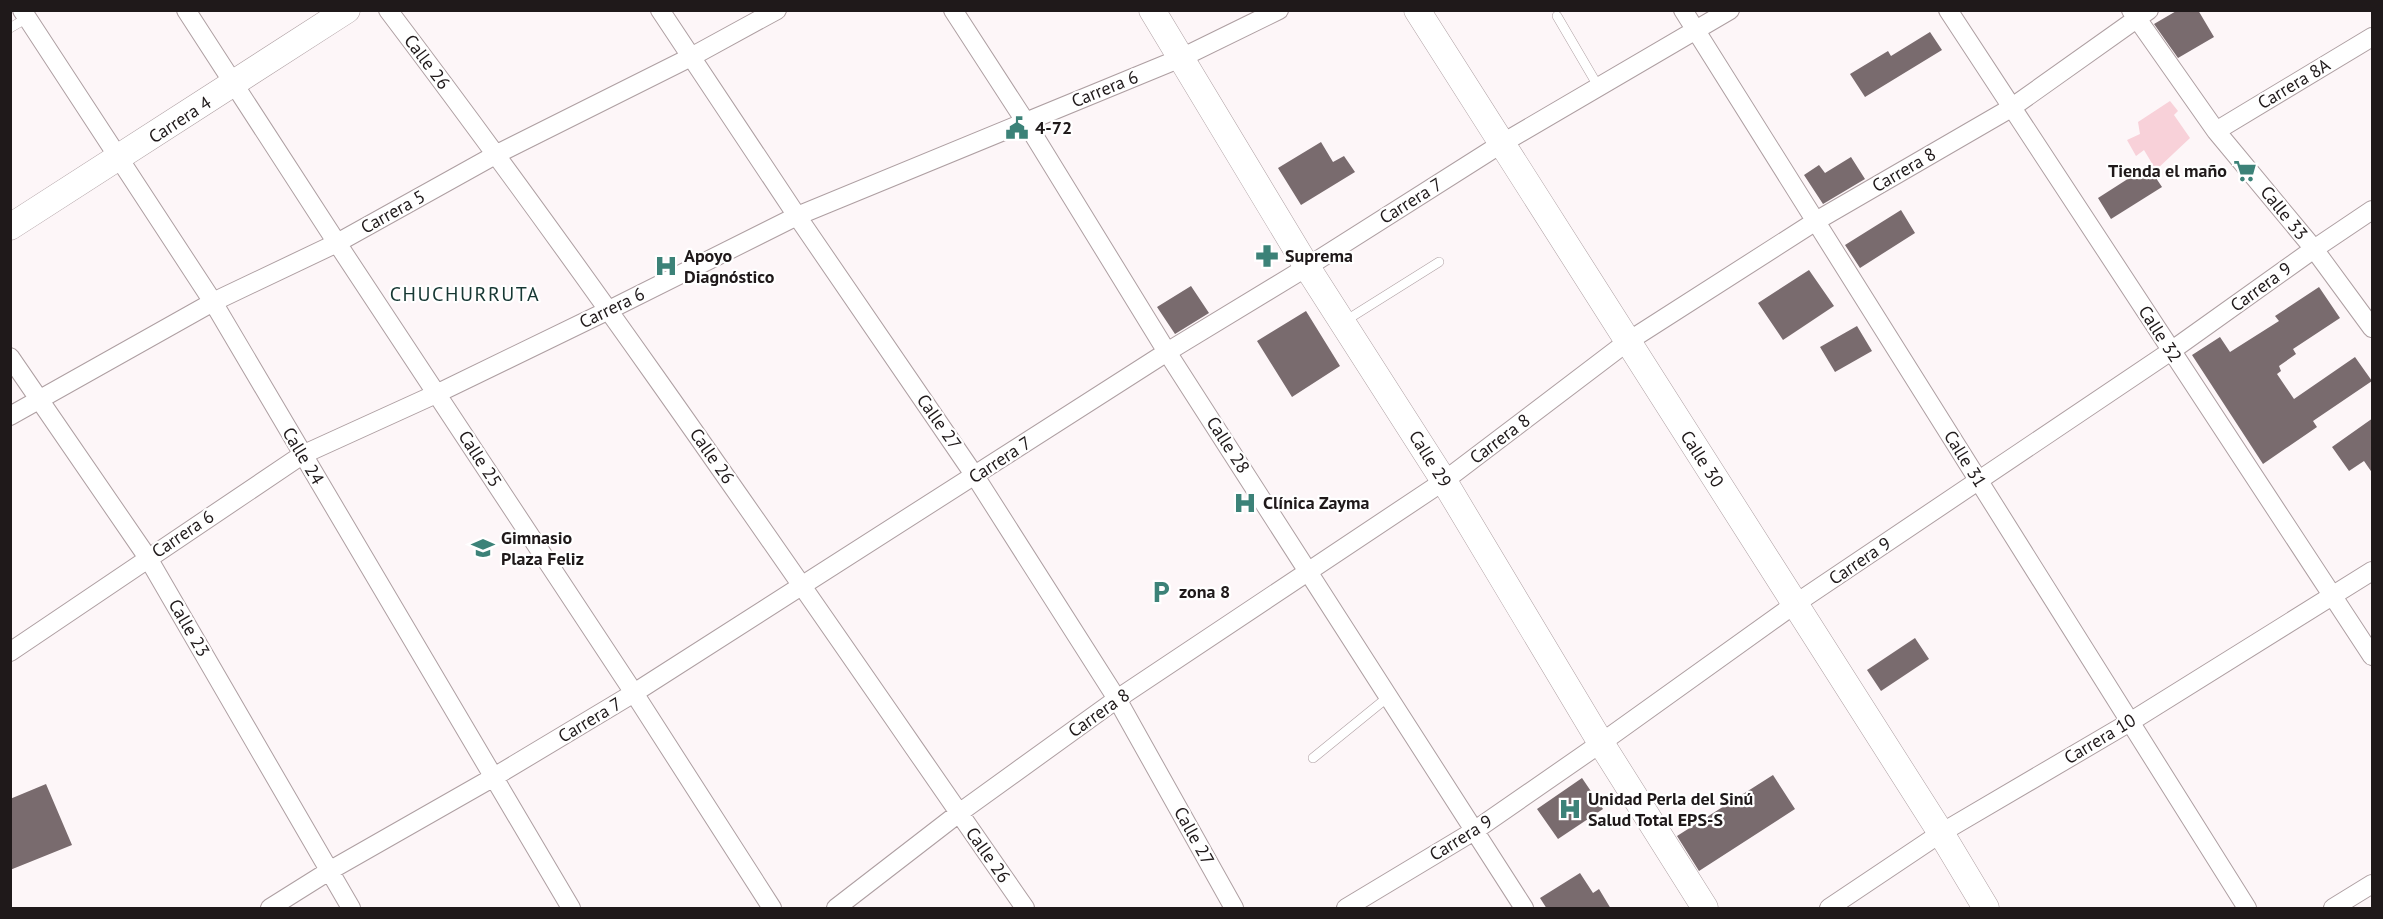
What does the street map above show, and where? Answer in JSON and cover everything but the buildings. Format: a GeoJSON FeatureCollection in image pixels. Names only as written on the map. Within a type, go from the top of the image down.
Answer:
{"type":"FeatureCollection","features":[{"type":"Feature","properties":{"kind":"street","name":"Calle 25"},"geometry":{"type":"LineString","coordinates":[[186,10],[634,693],[772,909]]}},
{"type":"Feature","properties":{"kind":"street","name":"Carrera 4"},"geometry":{"type":"LineString","coordinates":[[10,227],[119,159],[347,10]]}},
{"type":"Feature","properties":{"kind":"street","name":"Calle 26"},"geometry":{"type":"LineString","coordinates":[[388,10],[497,154],[609,310],[1025,909]]}},
{"type":"Feature","properties":{"kind":"street","name":"Calle 27"},"geometry":{"type":"LineString","coordinates":[[660,10],[797,216],[975,476],[1117,699],[1234,909]]}},
{"type":"Feature","properties":{"kind":"street","name":"Carrera 5"},"geometry":{"type":"LineString","coordinates":[[10,416],[213,302],[337,243],[497,154],[692,57],[777,10]]}},
{"type":"Feature","properties":{"kind":"street","name":"Calle 28"},"geometry":{"type":"LineString","coordinates":[[953,10],[1167,352],[1524,909]]}},
{"type":"Feature","properties":{"kind":"street","name":"Calle 29"},"geometry":{"type":"LineString","coordinates":[[1152,10],[1308,267],[1444,481],[1601,743],[1705,909]]}},
{"type":"Feature","properties":{"kind":"street","name":"Carrera 6"},"geometry":{"type":"LineString","coordinates":[[10,652],[302,455],[436,394],[797,216],[1181,58],[1279,10]]}},
{"type":"Feature","properties":{"kind":"street","name":"Calle 30"},"geometry":{"type":"LineString","coordinates":[[1417,10],[1941,833],[1986,909]]}},
{"type":"Feature","properties":{"kind":"street","name":"Calle 31"},"geometry":{"type":"LineString","coordinates":[[1683,10],[2247,909]]}},
{"type":"Feature","properties":{"kind":"street","name":"Carrera 7"},"geometry":{"type":"LineString","coordinates":[[270,909],[330,871],[634,693],[1167,352],[1308,267],[1501,144],[1730,10]]}},
{"type":"Feature","properties":{"kind":"street","name":"Calle 32"},"geometry":{"type":"LineString","coordinates":[[1948,10],[2373,656]]}},
{"type":"Feature","properties":{"kind":"street","name":"Carrera 8"},"geometry":{"type":"LineString","coordinates":[[836,909],[959,813],[1117,699],[1444,481],[1627,342],[1816,221],[2011,108],[2138,13]]}},
{"type":"Feature","properties":{"kind":"street","name":"Calle 33"},"geometry":{"type":"LineString","coordinates":[[2138,13],[2216,131],[2314,249],[2373,328]]}},
{"type":"Feature","properties":{"kind":"street","name":"Calle 24"},"geometry":{"type":"LineString","coordinates":[[25,14],[213,302],[571,909]]}},
{"type":"Feature","properties":{"kind":"street","name":"Carrera 8A"},"geometry":{"type":"LineString","coordinates":[[2216,131],[2373,37]]}},
{"type":"Feature","properties":{"kind":"street","name":"Carrera 9"},"geometry":{"type":"LineString","coordinates":[[1346,909],[1474,831],[1795,604],[2171,351],[2373,210]]}},
{"type":"Feature","properties":{"kind":"street","name":"Calle 23"},"geometry":{"type":"LineString","coordinates":[[11,361],[148,558],[351,909]]}},
{"type":"Feature","properties":{"kind":"street","name":"Carrera 10"},"geometry":{"type":"LineString","coordinates":[[1829,909],[1941,833],[2130,722],[2373,571]]}},
{"type":"Feature","properties":{"kind":"street"},"geometry":{"type":"LineString","coordinates":[[2333,909],[2373,884]]}},
{"type":"Feature","properties":{"kind":"lane"},"geometry":{"type":"LineString","coordinates":[[10,28],[25,14]]}},
{"type":"Feature","properties":{"kind":"lane"},"geometry":{"type":"LineString","coordinates":[[1557,16],[1598,86]]}},
{"type":"Feature","properties":{"kind":"lane"},"geometry":{"type":"LineString","coordinates":[[1343,323],[1439,262]]}},
{"type":"Feature","properties":{"kind":"lane"},"geometry":{"type":"LineString","coordinates":[[1313,758],[1388,698]]}},
{"type":"Feature","properties":{"kind":"shaded area"},"geometry":{"type":"Polygon","coordinates":[[[2170,101],[2178,111],[2174,115],[2190,138],[2156,170],[2144,150],[2136,156],[2127,140],[2140,134],[2138,122],[2170,101]]]}},
{"type":"Feature","properties":{"kind":"place","name":"4-72"},"geometry":{"type":"Point","coordinates":[1017,128]}},
{"type":"Feature","properties":{"kind":"place","name":"Tienda el maño"},"geometry":{"type":"Point","coordinates":[2245,171]}},
{"type":"Feature","properties":{"kind":"place","name":"Suprema"},"geometry":{"type":"Point","coordinates":[1267,256]}},
{"type":"Feature","properties":{"kind":"place","name":"Apoyo Diagnóstico"},"geometry":{"type":"Point","coordinates":[666,266]}},
{"type":"Feature","properties":{"kind":"place","name":"Clínica Zayma"},"geometry":{"type":"Point","coordinates":[1245,503]}},
{"type":"Feature","properties":{"kind":"place","name":"Gimnasio Plaza Feliz"},"geometry":{"type":"Point","coordinates":[483,548]}},
{"type":"Feature","properties":{"kind":"place","name":"zona 8"},"geometry":{"type":"Point","coordinates":[1161,592]}},
{"type":"Feature","properties":{"kind":"place","name":"Unidad Perla del Sinú Salud Total EPS-S"},"geometry":{"type":"Point","coordinates":[1570,809]}},
{"type":"Feature","properties":{"kind":"district","name":"CHUCHURRUTA"},"geometry":{"type":"Point","coordinates":[465,294]}}]}
